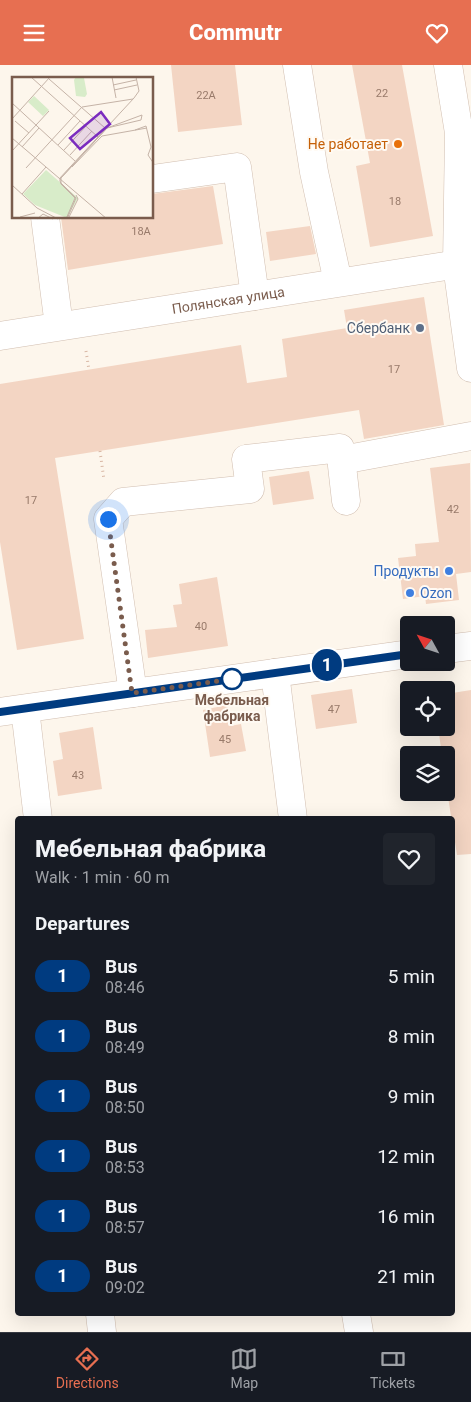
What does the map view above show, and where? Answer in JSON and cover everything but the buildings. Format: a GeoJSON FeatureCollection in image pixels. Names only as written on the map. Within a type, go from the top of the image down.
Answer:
{"type":"FeatureCollection","features":[{"type":"Feature","properties":{"kind":"street"},"geometry":{"type":"LineString","coordinates":[[297,65],[314,172],[338,283]]}},
{"type":"Feature","properties":{"kind":"street"},"geometry":{"type":"LineString","coordinates":[[448,65],[459,133],[464,264],[471,368]]}},
{"type":"Feature","properties":{"kind":"street"},"geometry":{"type":"LineString","coordinates":[[154,179],[237,167],[255,296]]}},
{"type":"Feature","properties":{"kind":"street"},"geometry":{"type":"LineString","coordinates":[[45,219],[59,326]]}},
{"type":"Feature","properties":{"kind":"street","name":"Полянская улица"},"geometry":{"type":"LineString","coordinates":[[0,336],[464,264]]}},
{"type":"Feature","properties":{"kind":"street"},"geometry":{"type":"LineString","coordinates":[[342,459],[471,435]]}},
{"type":"Feature","properties":{"kind":"street"},"geometry":{"type":"LineString","coordinates":[[132,693],[108,519],[123,502],[250,489],[246,459],[340,448],[346,501]]}},
{"type":"Feature","properties":{"kind":"street"},"geometry":{"type":"LineString","coordinates":[[455,648],[471,646]]}},
{"type":"Feature","properties":{"kind":"street"},"geometry":{"type":"LineString","coordinates":[[37,816],[12,711],[400,655]]}},
{"type":"Feature","properties":{"kind":"street"},"geometry":{"type":"LineString","coordinates":[[275,673],[293,816]]}},
{"type":"Feature","properties":{"kind":"street"},"geometry":{"type":"LineString","coordinates":[[100,1316],[102,1332]]}},
{"type":"Feature","properties":{"kind":"street"},"geometry":{"type":"LineString","coordinates":[[356,1316],[358,1332]]}},
{"type":"Feature","properties":{"kind":"path"},"geometry":{"type":"LineString","coordinates":[[86,348],[89,370]]}},
{"type":"Feature","properties":{"kind":"bus line","name":"1"},"geometry":{"type":"LineString","coordinates":[[0,712],[400,655]]}},
{"type":"Feature","properties":{"kind":"place","name":"Не работает"},"geometry":{"type":"Point","coordinates":[398,144]}},
{"type":"Feature","properties":{"kind":"place","name":"Сбербанк"},"geometry":{"type":"Point","coordinates":[420,328]}},
{"type":"Feature","properties":{"kind":"place","name":"Продукты"},"geometry":{"type":"Point","coordinates":[449,571]}},
{"type":"Feature","properties":{"kind":"place","name":"Ozon"},"geometry":{"type":"Point","coordinates":[410,593]}},
{"type":"Feature","properties":{"kind":"place","name":"Мебельная фабрика"},"geometry":{"type":"Point","coordinates":[232,679]}},
{"type":"Feature","properties":{"kind":"route"},"geometry":{"type":"LineString","coordinates":[[108,519],[132,693],[232,679]]}}]}
